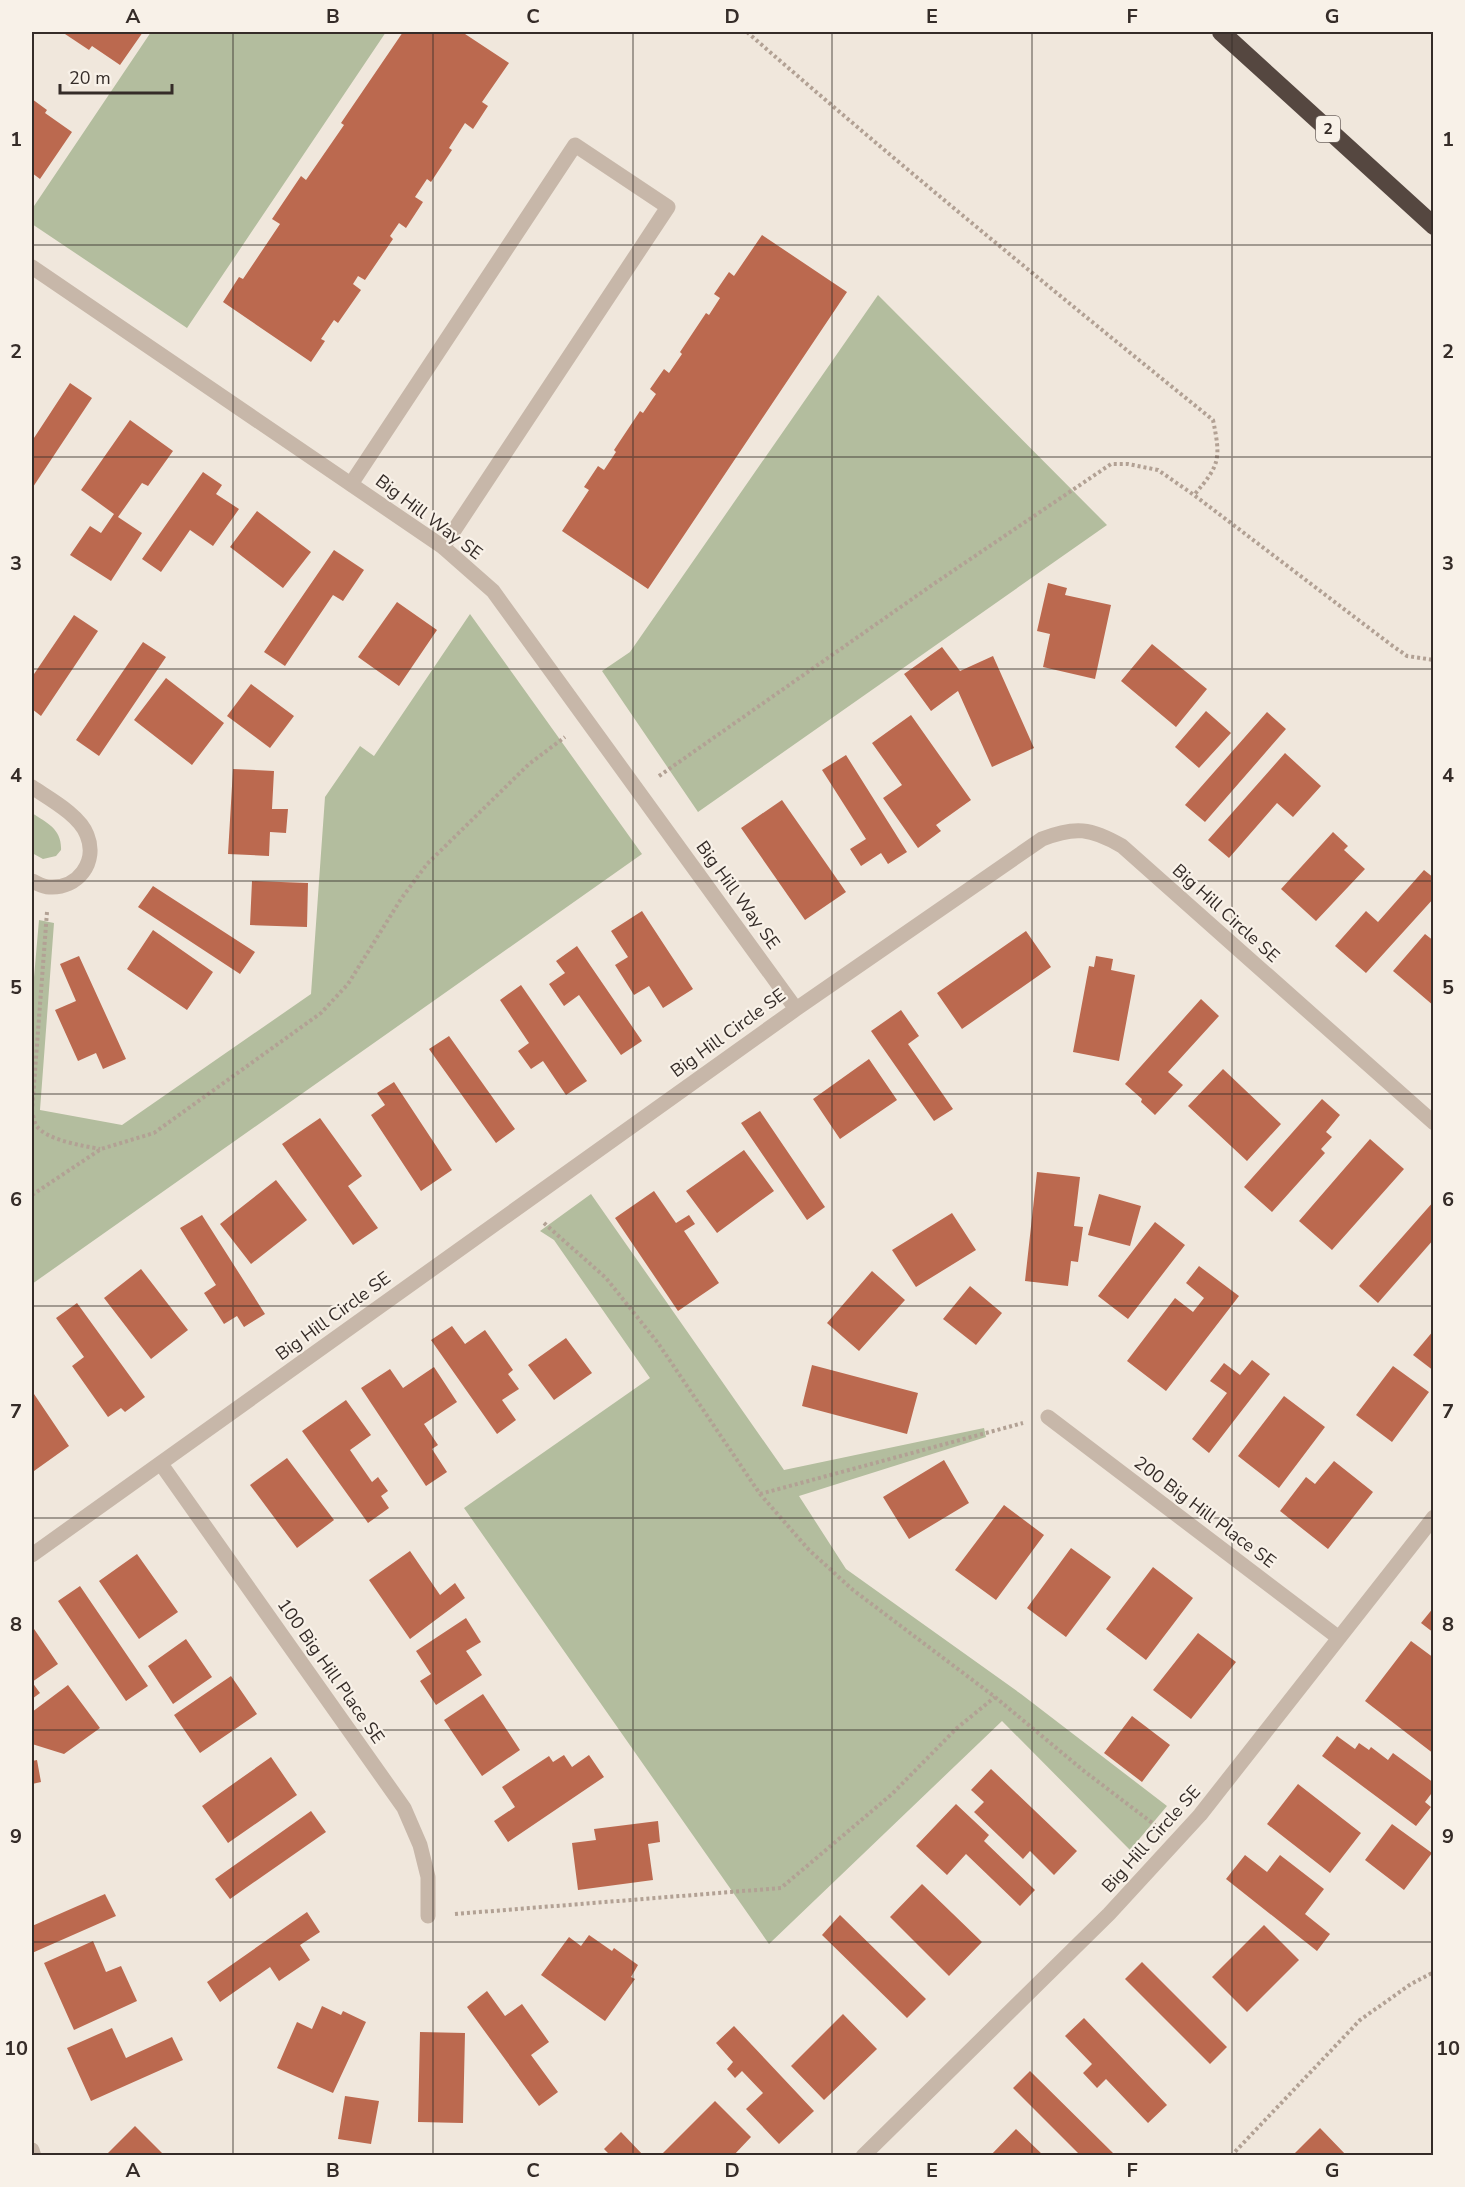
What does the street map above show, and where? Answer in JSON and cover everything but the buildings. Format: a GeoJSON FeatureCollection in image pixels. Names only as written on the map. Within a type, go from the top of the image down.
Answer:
{"type":"FeatureCollection","features":[{"type":"Feature","properties":{"kind":"highway","name":"2"},"geometry":{"type":"LineString","coordinates":[[1221,32],[1432,225]]}},
{"type":"Feature","properties":{"kind":"street"},"geometry":{"type":"LineString","coordinates":[[351,483],[575,145],[668,207],[444,547]]}},
{"type":"Feature","properties":{"kind":"street","name":"Big Hill Way SE"},"geometry":{"type":"LineString","coordinates":[[32,267],[444,547],[493,591],[796,1009]]}},
{"type":"Feature","properties":{"kind":"street"},"geometry":{"type":"LineString","coordinates":[[32,787],[72,814],[87,833],[91,853],[85,873],[66,885],[47,887],[32,881]]}},
{"type":"Feature","properties":{"kind":"street","name":"Big Hill Circle SE"},"geometry":{"type":"LineString","coordinates":[[32,1555],[796,1009],[1042,839],[1063,830],[1084,830],[1104,836],[1122,846],[1434,1123]]}},
{"type":"Feature","properties":{"kind":"street","name":"200 Big Hill Place SE"},"geometry":{"type":"LineString","coordinates":[[1048,1417],[1339,1638]]}},
{"type":"Feature","properties":{"kind":"street","name":"100 Big Hill Place SE"},"geometry":{"type":"LineString","coordinates":[[161,1464],[404,1808],[420,1845],[428,1877],[428,1916]]}},
{"type":"Feature","properties":{"kind":"street","name":"Big Hill Circle SE"},"geometry":{"type":"LineString","coordinates":[[864,2155],[1109,1914],[1176,1842],[1200,1815],[1434,1517]]}},
{"type":"Feature","properties":{"kind":"street"},"geometry":{"type":"LineString","coordinates":[[32,2150],[34,2156]]}},
{"type":"Feature","properties":{"kind":"path"},"geometry":{"type":"LineString","coordinates":[[747,32],[868,137],[1213,420],[1219,449],[1215,468],[1194,495]]}},
{"type":"Feature","properties":{"kind":"path"},"geometry":{"type":"LineString","coordinates":[[638,790],[954,569],[1111,464],[1128,464],[1158,470],[1407,656],[1434,660]]}},
{"type":"Feature","properties":{"kind":"path"},"geometry":{"type":"LineString","coordinates":[[32,1195],[101,1149],[154,1133],[321,1013],[348,984],[401,899],[427,864],[530,764],[587,720]]}},
{"type":"Feature","properties":{"kind":"path"},"geometry":{"type":"LineString","coordinates":[[47,887],[46,939],[32,1111],[36,1126],[50,1135],[71,1143],[101,1149]]}},
{"type":"Feature","properties":{"kind":"path"},"geometry":{"type":"LineString","coordinates":[[523,1204],[606,1278],[658,1343],[760,1494],[809,1550],[853,1590],[995,1696],[1084,1771],[1176,1842]]}},
{"type":"Feature","properties":{"kind":"path"},"geometry":{"type":"LineString","coordinates":[[760,1494],[1048,1417]]}},
{"type":"Feature","properties":{"kind":"path"},"geometry":{"type":"LineString","coordinates":[[428,1916],[781,1888],[892,1794],[957,1728],[995,1696]]}},
{"type":"Feature","properties":{"kind":"path"},"geometry":{"type":"LineString","coordinates":[[1231,2156],[1360,2020],[1434,1971]]}},
{"type":"Feature","properties":{"kind":"green space"},"geometry":{"type":"Polygon","coordinates":[[[151,32],[386,32],[187,328],[32,224],[32,209],[151,32]]]}},
{"type":"Feature","properties":{"kind":"green space"},"geometry":{"type":"Polygon","coordinates":[[[878,295],[1107,525],[698,812],[602,671],[630,652],[878,295]]]}},
{"type":"Feature","properties":{"kind":"green space"},"geometry":{"type":"Polygon","coordinates":[[[470,614],[642,854],[32,1284],[32,1000],[39,920],[54,923],[40,1110],[122,1125],[311,994],[325,797],[360,746],[374,756],[470,614]]]}},
{"type":"Feature","properties":{"kind":"green space"},"geometry":{"type":"Polygon","coordinates":[[[32,813],[48,824],[59,837],[61,850],[56,856],[43,859],[32,853],[32,813]]]}},
{"type":"Feature","properties":{"kind":"green space"},"geometry":{"type":"Polygon","coordinates":[[[591,1194],[784,1470],[984,1428],[986,1437],[799,1496],[846,1569],[1021,1694],[1167,1806],[1130,1850],[1002,1721],[769,1944],[464,1508],[650,1378],[554,1240],[540,1231],[591,1194]]]}}]}
